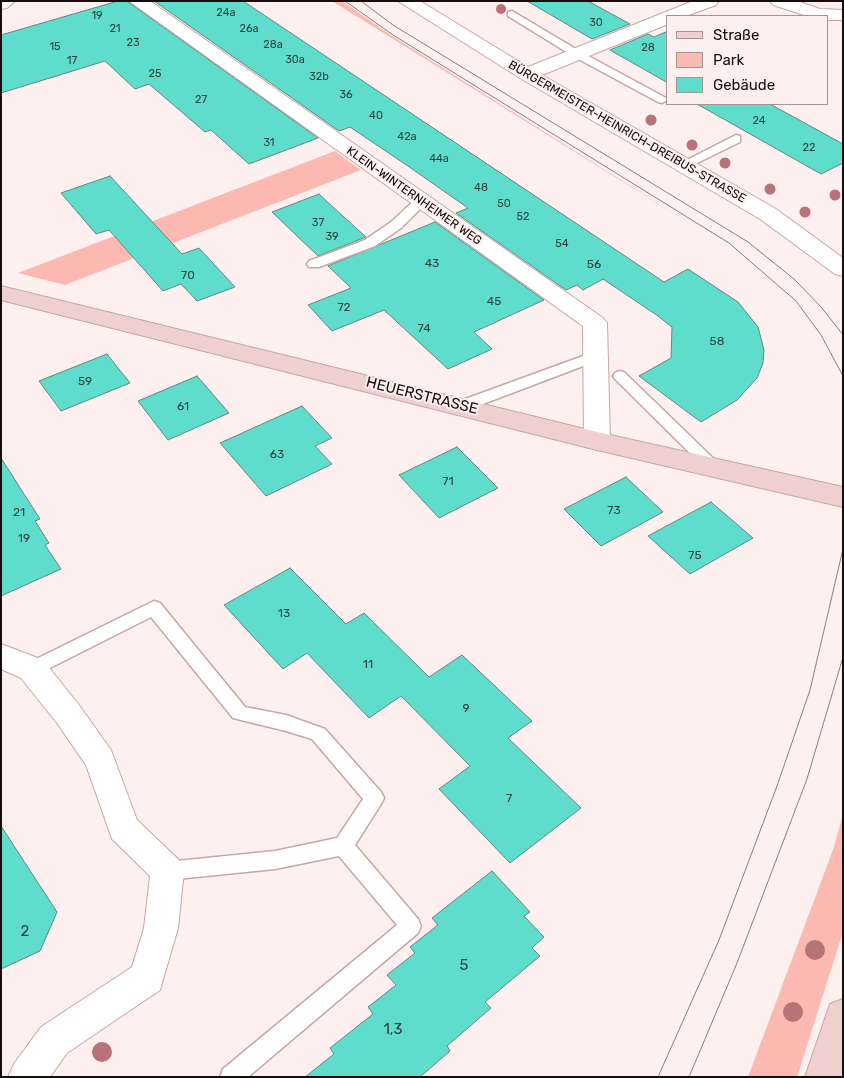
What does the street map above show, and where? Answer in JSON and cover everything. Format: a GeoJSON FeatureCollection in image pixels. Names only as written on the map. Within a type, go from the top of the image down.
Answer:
{"type":"FeatureCollection","features":[{"type":"Feature","properties":{"kind":"street"},"geometry":{"type":"LineString","coordinates":[[1,4],[6,1]]}},
{"type":"Feature","properties":{"kind":"street","name":"KLEIN-WINTERNHEIMER WEG"},"geometry":{"type":"LineString","coordinates":[[138,1],[594,323],[597,441]]}},
{"type":"Feature","properties":{"kind":"street","name":"BÜRGERMEISTER-HEINRICH-DREIBUS-STRASSE"},"geometry":{"type":"LineString","coordinates":[[407,1],[527,74],[768,214],[843,269]]}},
{"type":"Feature","properties":{"kind":"street"},"geometry":{"type":"LineString","coordinates":[[674,15],[710,1]]}},
{"type":"Feature","properties":{"kind":"street"},"geometry":{"type":"LineString","coordinates":[[779,1],[818,14],[843,15]]}},
{"type":"Feature","properties":{"kind":"street"},"geometry":{"type":"LineString","coordinates":[[527,74],[666,18]]}},
{"type":"Feature","properties":{"kind":"street","name":"HEUERSTRASSE"},"geometry":{"type":"LineString","coordinates":[[1,292],[597,441],[843,497]]}},
{"type":"Feature","properties":{"kind":"street"},"geometry":{"type":"LineString","coordinates":[[1,656],[32,669],[100,760],[124,829],[167,871],[161,928],[147,978],[54,1040],[27,1077]]}},
{"type":"Feature","properties":{"kind":"street"},"geometry":{"type":"LineString","coordinates":[[824,1077],[843,1017]]}},
{"type":"Feature","properties":{"kind":"lane"},"geometry":{"type":"LineString","coordinates":[[512,14],[577,54],[662,100]]}},
{"type":"Feature","properties":{"kind":"lane"},"geometry":{"type":"LineString","coordinates":[[683,165],[736,139]]}},
{"type":"Feature","properties":{"kind":"lane"},"geometry":{"type":"LineString","coordinates":[[314,264],[370,243],[396,225],[421,201]]}},
{"type":"Feature","properties":{"kind":"lane"},"geometry":{"type":"LineString","coordinates":[[462,406],[594,357]]}},
{"type":"Feature","properties":{"kind":"lane"},"geometry":{"type":"LineString","coordinates":[[620,376],[714,467]]}},
{"type":"Feature","properties":{"kind":"lane"},"geometry":{"type":"LineString","coordinates":[[32,669],[154,608],[239,713],[286,723],[318,734],[374,798],[343,846],[275,860],[167,871]]}},
{"type":"Feature","properties":{"kind":"lane"},"geometry":{"type":"LineString","coordinates":[[231,1077],[412,926],[343,846]]}},
{"type":"Feature","properties":{"kind":"green space"},"geometry":{"type":"Polygon","coordinates":[[[332,1],[342,1],[392,36],[707,234],[332,1]]]}},
{"type":"Feature","properties":{"kind":"green space"},"geometry":{"type":"Polygon","coordinates":[[[335,151],[361,170],[65,285],[18,273],[335,151]]]}},
{"type":"Feature","properties":{"kind":"green space"},"geometry":{"type":"Polygon","coordinates":[[[843,814],[843,932],[797,1077],[748,1077],[834,847],[843,814]]]}},
{"type":"Feature","properties":{"kind":"building"},"geometry":{"type":"Polygon","coordinates":[[[118,1],[127,1],[318,138],[249,164],[211,130],[205,132],[149,84],[135,89],[105,61],[1,93],[1,35],[118,1]]]}},
{"type":"Feature","properties":{"kind":"building"},"geometry":{"type":"Polygon","coordinates":[[[154,1],[243,1],[664,282],[688,269],[738,302],[758,327],[764,350],[763,363],[757,378],[737,400],[701,422],[639,376],[671,358],[672,327],[658,316],[603,279],[583,290],[577,285],[566,290],[456,213],[468,208],[350,127],[339,131],[154,1]]]}},
{"type":"Feature","properties":{"kind":"building"},"geometry":{"type":"Polygon","coordinates":[[[527,1],[588,1],[630,24],[592,39],[527,1]]]}},
{"type":"Feature","properties":{"kind":"building"},"geometry":{"type":"Polygon","coordinates":[[[666,32],[666,82],[610,50],[648,34],[654,37],[666,32]]]}},
{"type":"Feature","properties":{"kind":"building"},"geometry":{"type":"Polygon","coordinates":[[[699,105],[772,105],[843,144],[843,163],[821,174],[699,105]]]}},
{"type":"Feature","properties":{"kind":"building"},"geometry":{"type":"Polygon","coordinates":[[[110,176],[182,254],[199,248],[235,287],[197,301],[181,284],[163,291],[109,230],[96,234],[61,193],[110,176]]]}},
{"type":"Feature","properties":{"kind":"building"},"geometry":{"type":"Polygon","coordinates":[[[319,194],[366,237],[318,256],[272,212],[319,194]]]}},
{"type":"Feature","properties":{"kind":"building"},"geometry":{"type":"Polygon","coordinates":[[[435,222],[544,300],[474,332],[492,349],[448,369],[384,310],[332,331],[308,305],[351,288],[328,266],[435,222]]]}},
{"type":"Feature","properties":{"kind":"building"},"geometry":{"type":"Polygon","coordinates":[[[107,354],[130,383],[61,411],[39,381],[107,354]]]}},
{"type":"Feature","properties":{"kind":"building"},"geometry":{"type":"Polygon","coordinates":[[[197,376],[229,413],[168,440],[138,401],[197,376]]]}},
{"type":"Feature","properties":{"kind":"building"},"geometry":{"type":"Polygon","coordinates":[[[302,406],[332,438],[315,446],[332,464],[266,496],[220,443],[302,406]]]}},
{"type":"Feature","properties":{"kind":"building"},"geometry":{"type":"Polygon","coordinates":[[[457,447],[498,488],[439,518],[399,475],[457,447]]]}},
{"type":"Feature","properties":{"kind":"building"},"geometry":{"type":"Polygon","coordinates":[[[1,458],[40,519],[35,521],[49,543],[45,545],[61,569],[1,596],[1,458]]]}},
{"type":"Feature","properties":{"kind":"building"},"geometry":{"type":"Polygon","coordinates":[[[626,477],[663,512],[601,546],[564,509],[626,477]]]}},
{"type":"Feature","properties":{"kind":"building"},"geometry":{"type":"Polygon","coordinates":[[[711,502],[753,538],[690,574],[648,536],[711,502]]]}},
{"type":"Feature","properties":{"kind":"building"},"geometry":{"type":"Polygon","coordinates":[[[290,568],[346,624],[364,613],[429,677],[462,655],[532,721],[508,738],[581,808],[510,863],[439,789],[470,766],[401,696],[369,718],[307,653],[283,669],[224,605],[290,568]]]}},
{"type":"Feature","properties":{"kind":"building"},"geometry":{"type":"Polygon","coordinates":[[[1,826],[57,912],[40,951],[1,969],[1,826]]]}},
{"type":"Feature","properties":{"kind":"building"},"geometry":{"type":"Polygon","coordinates":[[[492,871],[530,912],[524,916],[544,937],[532,948],[540,956],[485,1002],[491,1008],[447,1046],[450,1051],[420,1077],[305,1077],[334,1054],[330,1048],[373,1014],[368,1007],[396,985],[387,975],[415,953],[410,947],[438,925],[432,918],[492,871]]]}},
{"type":"Feature","properties":{"kind":"tram line"},"geometry":{"type":"LineString","coordinates":[[345,1],[393,35],[729,243],[796,301],[821,335],[843,376]]}},
{"type":"Feature","properties":{"kind":"tram line"},"geometry":{"type":"LineString","coordinates":[[361,1],[393,25],[748,242],[794,279],[822,308],[843,335]]}},
{"type":"Feature","properties":{"kind":"tram line"},"geometry":{"type":"LineString","coordinates":[[658,1077],[719,940],[777,786],[810,690],[843,549]]}},
{"type":"Feature","properties":{"kind":"tram line"},"geometry":{"type":"LineString","coordinates":[[689,1077],[737,963],[807,779],[843,657]]}}]}
